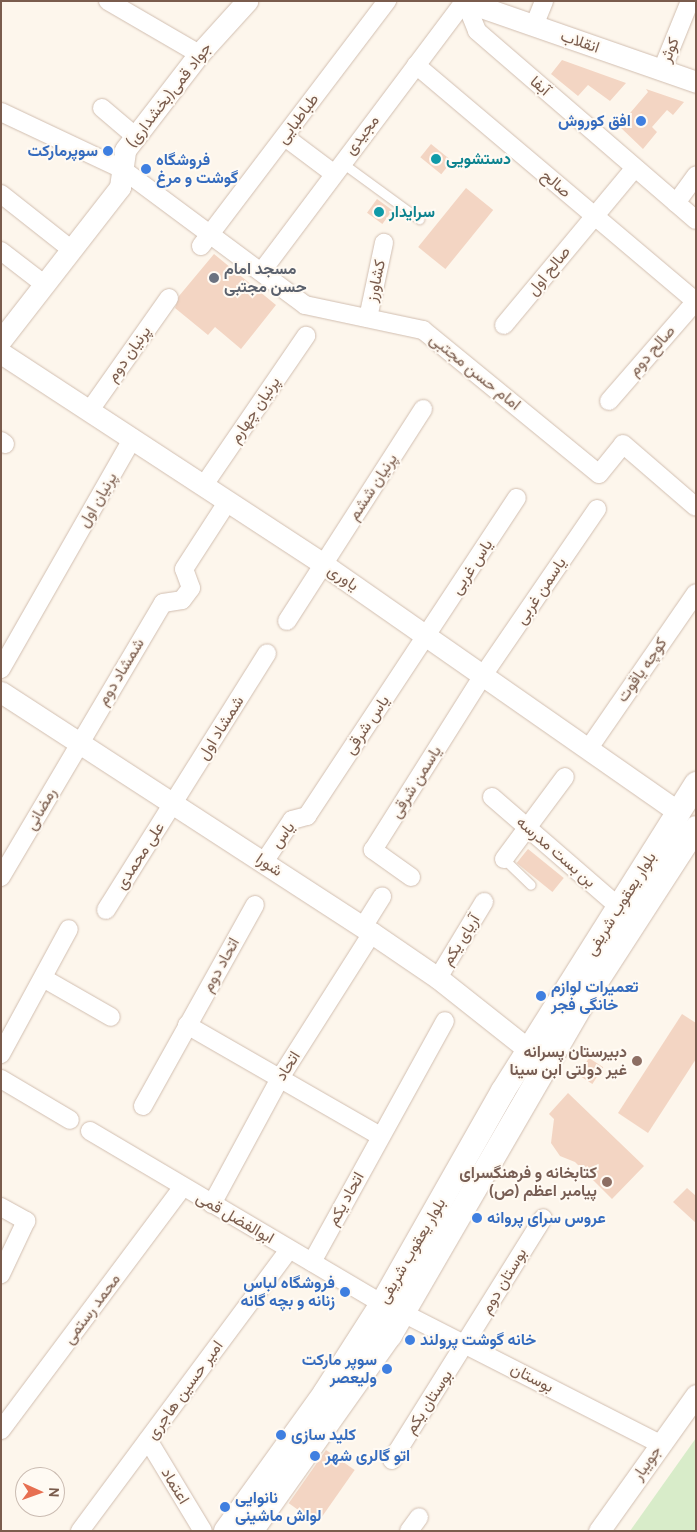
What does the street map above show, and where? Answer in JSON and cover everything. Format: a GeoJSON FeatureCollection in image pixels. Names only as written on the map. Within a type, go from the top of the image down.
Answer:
{"type":"FeatureCollection","features":[{"type":"Feature","properties":{"kind":"main road","name":"بلوار یعقوب شریفی"},"geometry":{"type":"LineString","coordinates":[[252,1531],[311,1450],[393,1308],[529,1050],[619,907],[687,812],[696,784]]}},
{"type":"Feature","properties":{"kind":"main road","name":"بلوار یعقوب شریفی"},"geometry":{"type":"LineString","coordinates":[[226,1531],[325,1393],[393,1308],[548,1064],[580,1007],[696,828]]}},
{"type":"Feature","properties":{"kind":"main road"},"geometry":{"type":"LineString","coordinates":[[529,1050],[548,1064]]}},
{"type":"Feature","properties":{"kind":"street"},"geometry":{"type":"LineString","coordinates":[[108,1],[199,54]]}},
{"type":"Feature","properties":{"kind":"street","name":"جواد قمی(بخشداری)"},"geometry":{"type":"LineString","coordinates":[[1,340],[120,186],[125,150],[135,136],[199,54],[247,1]]}},
{"type":"Feature","properties":{"kind":"street","name":"طباطبایی"},"geometry":{"type":"LineString","coordinates":[[204,241],[387,1]]}},
{"type":"Feature","properties":{"kind":"street","name":"انقلاب"},"geometry":{"type":"LineString","coordinates":[[465,1],[696,82]]}},
{"type":"Feature","properties":{"kind":"street","name":"مجیدی"},"geometry":{"type":"LineString","coordinates":[[262,271],[337,167],[465,1]]}},
{"type":"Feature","properties":{"kind":"street","name":"آبفا"},"geometry":{"type":"LineString","coordinates":[[465,1],[477,32],[696,220]]}},
{"type":"Feature","properties":{"kind":"street"},"geometry":{"type":"LineString","coordinates":[[534,26],[544,1]]}},
{"type":"Feature","properties":{"kind":"street","name":"کوثر"},"geometry":{"type":"LineString","coordinates":[[662,70],[690,1]]}},
{"type":"Feature","properties":{"kind":"street","name":"صالح"},"geometry":{"type":"LineString","coordinates":[[416,65],[695,302]]}},
{"type":"Feature","properties":{"kind":"street"},"geometry":{"type":"LineString","coordinates":[[102,108],[135,136]]}},
{"type":"Feature","properties":{"kind":"street","name":"امام حسن مجتبی"},"geometry":{"type":"LineString","coordinates":[[1,112],[122,169],[174,205],[204,241],[262,271],[305,305],[423,330],[599,474],[623,444],[693,500]]}},
{"type":"Feature","properties":{"kind":"street"},"geometry":{"type":"LineString","coordinates":[[285,137],[337,167]]}},
{"type":"Feature","properties":{"kind":"street","name":"صالح اول"},"geometry":{"type":"LineString","coordinates":[[504,325],[634,168]]}},
{"type":"Feature","properties":{"kind":"street"},"geometry":{"type":"LineString","coordinates":[[676,203],[696,175]]}},
{"type":"Feature","properties":{"kind":"street"},"geometry":{"type":"LineString","coordinates":[[1,194],[72,250]]}},
{"type":"Feature","properties":{"kind":"street","name":"کشاورز"},"geometry":{"type":"LineString","coordinates":[[368,318],[384,243]]}},
{"type":"Feature","properties":{"kind":"street"},"geometry":{"type":"LineString","coordinates":[[1,251],[45,285]]}},
{"type":"Feature","properties":{"kind":"street","name":"پرنیان دوم"},"geometry":{"type":"LineString","coordinates":[[90,410],[169,298]]}},
{"type":"Feature","properties":{"kind":"street","name":"صالح دوم"},"geometry":{"type":"LineString","coordinates":[[609,401],[695,302]]}},
{"type":"Feature","properties":{"kind":"street","name":"پرنیان چهارم"},"geometry":{"type":"LineString","coordinates":[[204,485],[306,336]]}},
{"type":"Feature","properties":{"kind":"street","name":"یاوری"},"geometry":{"type":"LineString","coordinates":[[1,353],[323,564],[589,748],[687,812]]}},
{"type":"Feature","properties":{"kind":"street","name":"پرنیان ششم"},"geometry":{"type":"LineString","coordinates":[[287,622],[423,410]]}},
{"type":"Feature","properties":{"kind":"street","name":"پرنیان اول"},"geometry":{"type":"LineString","coordinates":[[1,669],[133,438]]}},
{"type":"Feature","properties":{"kind":"street","name":"یاس غربی"},"geometry":{"type":"LineString","coordinates":[[428,635],[517,498]]}},
{"type":"Feature","properties":{"kind":"street","name":"شمشاد دوم"},"geometry":{"type":"LineString","coordinates":[[80,741],[163,603],[182,600],[191,588],[184,569],[228,501]]}},
{"type":"Feature","properties":{"kind":"street","name":"یاسمن غربی"},"geometry":{"type":"LineString","coordinates":[[484,674],[598,509]]}},
{"type":"Feature","properties":{"kind":"street","name":"کوچه یاقوت"},"geometry":{"type":"LineString","coordinates":[[589,748],[696,593]]}},
{"type":"Feature","properties":{"kind":"street","name":"یاس شرقی"},"geometry":{"type":"LineString","coordinates":[[307,816],[428,635]]}},
{"type":"Feature","properties":{"kind":"street","name":"شمشاد اول"},"geometry":{"type":"LineString","coordinates":[[175,803],[267,653]]}},
{"type":"Feature","properties":{"kind":"street","name":"یاسمن شرقی"},"geometry":{"type":"LineString","coordinates":[[411,877],[373,850],[484,674]]}},
{"type":"Feature","properties":{"kind":"street","name":"شورا"},"geometry":{"type":"LineString","coordinates":[[1,692],[80,741],[368,930],[438,978],[529,1050]]}},
{"type":"Feature","properties":{"kind":"street","name":"رمضانی"},"geometry":{"type":"LineString","coordinates":[[1,877],[80,741]]}},
{"type":"Feature","properties":{"kind":"street"},"geometry":{"type":"LineString","coordinates":[[504,859],[565,777]]}},
{"type":"Feature","properties":{"kind":"street","name":"بن بست مدرسه"},"geometry":{"type":"LineString","coordinates":[[492,797],[619,907]]}},
{"type":"Feature","properties":{"kind":"street","name":"علی محمدی"},"geometry":{"type":"LineString","coordinates":[[106,910],[175,803]]}},
{"type":"Feature","properties":{"kind":"street","name":"یاس"},"geometry":{"type":"LineString","coordinates":[[264,862],[292,820],[307,816]]}},
{"type":"Feature","properties":{"kind":"street","name":"اتحاد"},"geometry":{"type":"LineString","coordinates":[[212,1204],[280,1078],[368,930],[382,896]]}},
{"type":"Feature","properties":{"kind":"street","name":"آریای یکم"},"geometry":{"type":"LineString","coordinates":[[438,978],[484,902]]}},
{"type":"Feature","properties":{"kind":"street","name":"اتحاد دوم"},"geometry":{"type":"LineString","coordinates":[[143,1106],[255,905]]}},
{"type":"Feature","properties":{"kind":"street"},"geometry":{"type":"LineString","coordinates":[[1,1054],[69,929]]}},
{"type":"Feature","properties":{"kind":"street"},"geometry":{"type":"LineString","coordinates":[[43,978],[111,1017]]}},
{"type":"Feature","properties":{"kind":"street","name":"اتحاد یکم"},"geometry":{"type":"LineString","coordinates":[[312,1262],[445,1021]]}},
{"type":"Feature","properties":{"kind":"street"},"geometry":{"type":"LineString","coordinates":[[188,1025],[380,1136]]}},
{"type":"Feature","properties":{"kind":"street"},"geometry":{"type":"LineString","coordinates":[[1,1079],[70,1120]]}},
{"type":"Feature","properties":{"kind":"street","name":"ابوالفضل قمی"},"geometry":{"type":"LineString","coordinates":[[90,1131],[182,1188],[393,1308]]}},
{"type":"Feature","properties":{"kind":"street","name":"محمد رستمی"},"geometry":{"type":"LineString","coordinates":[[1,1430],[182,1188]]}},
{"type":"Feature","properties":{"kind":"street"},"geometry":{"type":"LineString","coordinates":[[1,1207],[26,1221],[1,1274]]}},
{"type":"Feature","properties":{"kind":"street","name":"بوستان دوم"},"geometry":{"type":"LineString","coordinates":[[466,1345],[543,1218]]}},
{"type":"Feature","properties":{"kind":"street","name":"امیر حسین هاجری"},"geometry":{"type":"LineString","coordinates":[[80,1531],[289,1250]]}},
{"type":"Feature","properties":{"kind":"street","name":"بوستان"},"geometry":{"type":"LineString","coordinates":[[393,1308],[660,1444]]}},
{"type":"Feature","properties":{"kind":"street","name":"بوستان یکم"},"geometry":{"type":"LineString","coordinates":[[392,1460],[466,1345]]}},
{"type":"Feature","properties":{"kind":"street","name":"جویبار"},"geometry":{"type":"LineString","coordinates":[[599,1531],[696,1395]]}},
{"type":"Feature","properties":{"kind":"street","name":"اعتماد"},"geometry":{"type":"LineString","coordinates":[[148,1440],[203,1531]]}},
{"type":"Feature","properties":{"kind":"lane"},"geometry":{"type":"LineString","coordinates":[[337,167],[419,219]]}},
{"type":"Feature","properties":{"kind":"lane"},"geometry":{"type":"LineString","coordinates":[[504,859],[531,885]]}},
{"type":"Feature","properties":{"kind":"green space"},"geometry":{"type":"Polygon","coordinates":[[[696,1438],[696,1531],[630,1531],[696,1438]]]}},
{"type":"Feature","properties":{"kind":"building"},"geometry":{"type":"Polygon","coordinates":[[[562,60],[626,83],[610,101],[588,85],[578,96],[551,74],[562,60]]]}},
{"type":"Feature","properties":{"kind":"building","name":"افق کوروش"},"geometry":{"type":"Polygon","coordinates":[[[646,89],[684,102],[673,115],[667,110],[652,127],[657,132],[643,149],[619,126],[648,92],[646,89]]]}},
{"type":"Feature","properties":{"kind":"building","name":"دستشویی"},"geometry":{"type":"Polygon","coordinates":[[[431,144],[452,161],[441,174],[420,157],[431,144]]]}},
{"type":"Feature","properties":{"kind":"building"},"geometry":{"type":"Polygon","coordinates":[[[466,188],[493,210],[445,269],[418,247],[466,188]]]}},
{"type":"Feature","properties":{"kind":"building","name":"سرایدار"},"geometry":{"type":"Polygon","coordinates":[[[377,199],[392,210],[382,224],[367,213],[377,199]]]}},
{"type":"Feature","properties":{"kind":"building","name":"مسجد امام حسن مجتبی"},"geometry":{"type":"Polygon","coordinates":[[[214,254],[276,305],[241,349],[215,327],[208,335],[175,308],[179,296],[214,254]]]}},
{"type":"Feature","properties":{"kind":"building"},"geometry":{"type":"Polygon","coordinates":[[[528,849],[564,878],[552,892],[517,863],[528,849]]]}},
{"type":"Feature","properties":{"kind":"building","name":"دبیرستان پسرانه غیر دولتی ابن سینا"},"geometry":{"type":"Polygon","coordinates":[[[682,1014],[696,1023],[696,1059],[648,1133],[618,1113],[682,1014]]]}},
{"type":"Feature","properties":{"kind":"building"},"geometry":{"type":"Polygon","coordinates":[[[589,1058],[603,1067],[592,1084],[578,1075],[589,1058]]]}},
{"type":"Feature","properties":{"kind":"building"},"geometry":{"type":"Polygon","coordinates":[[[568,1093],[644,1166],[612,1199],[575,1162],[560,1156],[551,1143],[554,1119],[549,1114],[568,1093]]]}},
{"type":"Feature","properties":{"kind":"building"},"geometry":{"type":"Polygon","coordinates":[[[687,1188],[696,1196],[696,1223],[673,1202],[687,1188]]]}},
{"type":"Feature","properties":{"kind":"building"},"geometry":{"type":"Polygon","coordinates":[[[326,1450],[355,1470],[317,1523],[289,1503],[326,1450]]]}},
{"type":"Feature","properties":{"kind":"place","name":"افق کوروش"},"geometry":{"type":"Point","coordinates":[641,121]}},
{"type":"Feature","properties":{"kind":"place","name":"سوپرمارکت"},"geometry":{"type":"Point","coordinates":[108,151]}},
{"type":"Feature","properties":{"kind":"place","name":"دستشویی"},"geometry":{"type":"Point","coordinates":[436,159]}},
{"type":"Feature","properties":{"kind":"place","name":"فروشگاه گوشت و مرغ"},"geometry":{"type":"Point","coordinates":[146,169]}},
{"type":"Feature","properties":{"kind":"place","name":"سرایدار"},"geometry":{"type":"Point","coordinates":[379,212]}},
{"type":"Feature","properties":{"kind":"place","name":"مسجد امام حسن مجتبی"},"geometry":{"type":"Point","coordinates":[214,278]}},
{"type":"Feature","properties":{"kind":"place","name":"تعمیرات لوازم خانگی فجر"},"geometry":{"type":"Point","coordinates":[541,996]}},
{"type":"Feature","properties":{"kind":"place","name":"دبیرستان پسرانه غیر دولتی ابن سینا"},"geometry":{"type":"Point","coordinates":[637,1061]}},
{"type":"Feature","properties":{"kind":"place","name":"کتابخانه و فرهنگسرای پیامبر اعظم (ص)"},"geometry":{"type":"Point","coordinates":[607,1182]}},
{"type":"Feature","properties":{"kind":"place","name":"عروس سرای پروانه"},"geometry":{"type":"Point","coordinates":[477,1218]}},
{"type":"Feature","properties":{"kind":"place","name":"فروشگاه لباس زنانه و بچه گانه"},"geometry":{"type":"Point","coordinates":[345,1292]}},
{"type":"Feature","properties":{"kind":"place","name":"خانه گوشت پرولند"},"geometry":{"type":"Point","coordinates":[410,1340]}},
{"type":"Feature","properties":{"kind":"place","name":"سوپر مارکت ولیعصر"},"geometry":{"type":"Point","coordinates":[387,1369]}},
{"type":"Feature","properties":{"kind":"place","name":"کلید سازی"},"geometry":{"type":"Point","coordinates":[281,1435]}},
{"type":"Feature","properties":{"kind":"place","name":"اتو گالری شهر"},"geometry":{"type":"Point","coordinates":[315,1456]}},
{"type":"Feature","properties":{"kind":"place","name":"نانوایی لواش ماشینی"},"geometry":{"type":"Point","coordinates":[225,1507]}}]}
